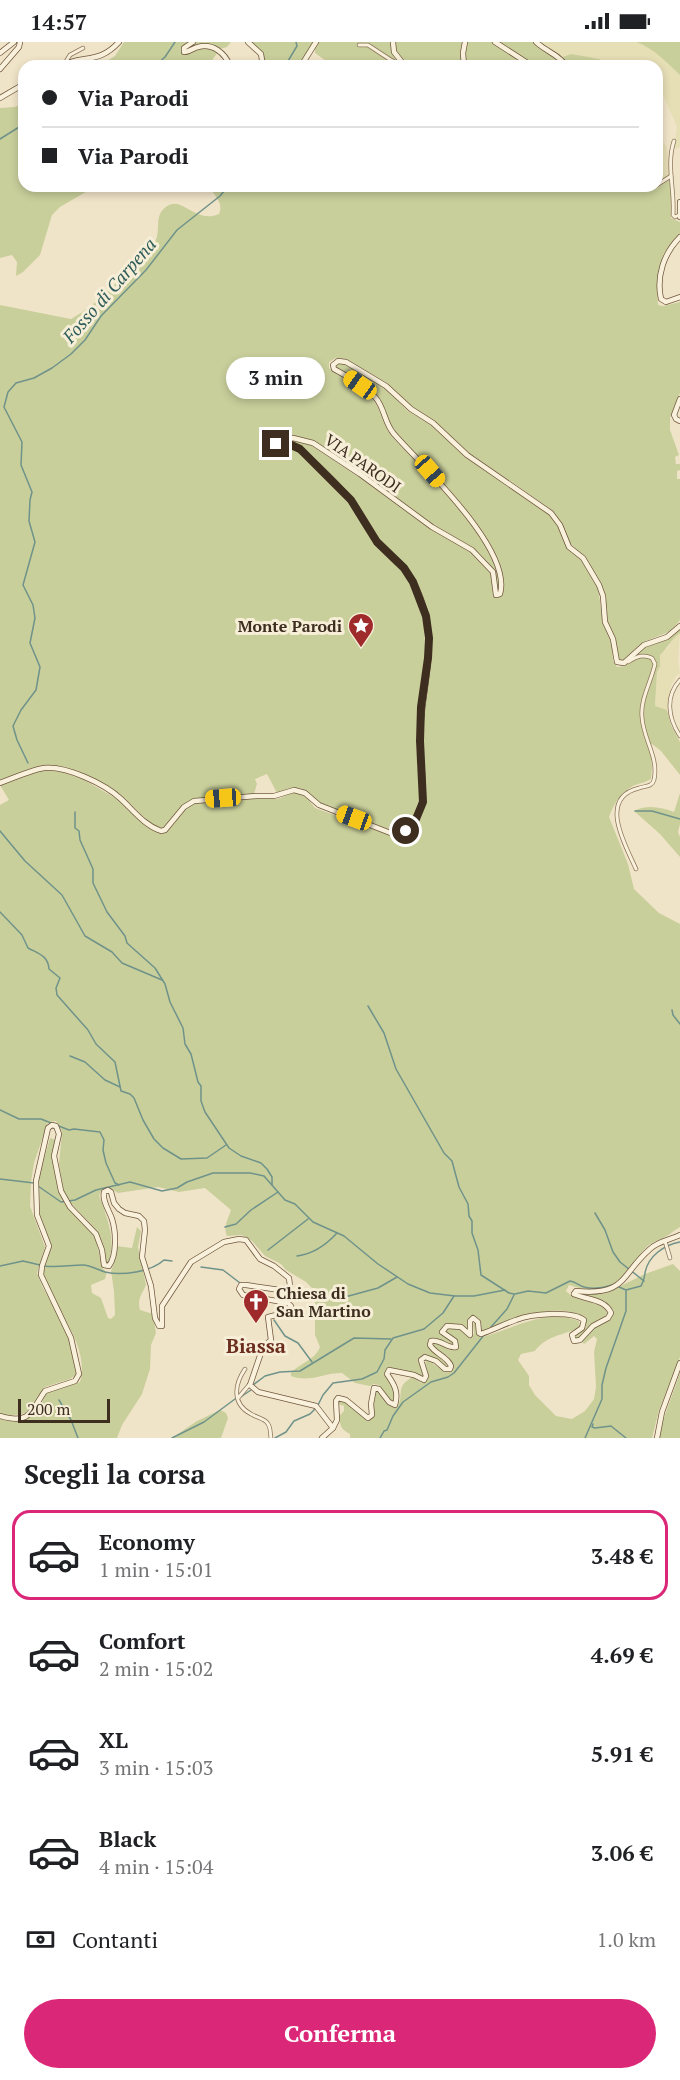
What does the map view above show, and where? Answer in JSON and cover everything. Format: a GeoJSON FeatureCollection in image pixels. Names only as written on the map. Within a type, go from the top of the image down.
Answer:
{"type":"FeatureCollection","features":[{"type":"Feature","properties":{"kind":"street"},"geometry":{"type":"LineString","coordinates":[[0,53],[14,42]]}},
{"type":"Feature","properties":{"kind":"street"},"geometry":{"type":"LineString","coordinates":[[0,69],[21,42]]}},
{"type":"Feature","properties":{"kind":"street"},"geometry":{"type":"LineString","coordinates":[[86,60],[99,57],[110,51],[118,42]]}},
{"type":"Feature","properties":{"kind":"street"},"geometry":{"type":"LineString","coordinates":[[193,42],[184,48],[184,52],[201,46],[213,48],[224,55],[227,60]]}},
{"type":"Feature","properties":{"kind":"street"},"geometry":{"type":"LineString","coordinates":[[248,42],[258,50],[263,60]]}},
{"type":"Feature","properties":{"kind":"street"},"geometry":{"type":"LineString","coordinates":[[305,60],[316,42]]}},
{"type":"Feature","properties":{"kind":"street"},"geometry":{"type":"LineString","coordinates":[[393,42],[394,52],[400,60]]}},
{"type":"Feature","properties":{"kind":"street"},"geometry":{"type":"LineString","coordinates":[[464,60],[465,42]]}},
{"type":"Feature","properties":{"kind":"street"},"geometry":{"type":"LineString","coordinates":[[495,42],[523,60]]}},
{"type":"Feature","properties":{"kind":"street"},"geometry":{"type":"LineString","coordinates":[[536,42],[546,51],[563,60]]}},
{"type":"Feature","properties":{"kind":"street"},"geometry":{"type":"LineString","coordinates":[[359,45],[368,45],[391,60]]}},
{"type":"Feature","properties":{"kind":"street"},"geometry":{"type":"LineString","coordinates":[[66,60],[70,55],[83,48]]}},
{"type":"Feature","properties":{"kind":"street"},"geometry":{"type":"LineString","coordinates":[[0,98],[18,88]]}},
{"type":"Feature","properties":{"kind":"street"},"geometry":{"type":"LineString","coordinates":[[674,141],[669,154],[675,217],[680,216],[680,202]]}},
{"type":"Feature","properties":{"kind":"street"},"geometry":{"type":"LineString","coordinates":[[663,181],[671,176]]}},
{"type":"Feature","properties":{"kind":"street"},"geometry":{"type":"LineString","coordinates":[[680,237],[669,249],[664,261],[660,293],[661,299],[666,302],[680,297]]}},
{"type":"Feature","properties":{"kind":"street","name":"VIA PARODI"},"geometry":{"type":"LineString","coordinates":[[0,783],[43,768],[82,776],[119,796],[147,824],[160,831],[165,830],[184,807],[194,801],[274,796],[294,790],[305,793],[319,805],[393,834],[406,831],[416,819],[423,802],[421,707],[429,648],[428,627],[423,606],[404,568],[377,542],[351,500],[300,449],[289,444],[278,446],[276,441],[293,438],[313,443],[432,527],[472,550],[493,572],[496,595],[500,594],[502,583],[488,548],[467,516],[430,471],[392,432],[377,399],[350,377],[334,369],[333,365],[338,361],[348,363],[386,386],[411,410],[433,423],[467,454],[551,513],[560,525],[569,547],[584,558],[599,585],[603,596],[605,622],[613,639],[616,661],[624,663]]}},
{"type":"Feature","properties":{"kind":"street"},"geometry":{"type":"LineString","coordinates":[[680,399],[674,415],[680,422]]}},
{"type":"Feature","properties":{"kind":"street"},"geometry":{"type":"LineString","coordinates":[[624,663],[644,645],[667,637],[680,626]]}},
{"type":"Feature","properties":{"kind":"street"},"geometry":{"type":"LineString","coordinates":[[624,663],[638,656],[645,656],[652,658],[655,664],[641,715],[653,760],[654,781],[650,785],[622,796],[617,814],[626,850],[636,869]]}},
{"type":"Feature","properties":{"kind":"street"},"geometry":{"type":"LineString","coordinates":[[680,680],[671,695],[670,711],[674,726],[680,736]]}},
{"type":"Feature","properties":{"kind":"street"},"geometry":{"type":"LineString","coordinates":[[0,1416],[12,1419],[29,1415],[45,1391],[75,1382],[79,1374],[71,1338],[61,1312],[41,1275],[49,1246],[39,1222],[36,1181],[48,1128],[52,1125],[56,1126],[59,1134],[54,1156],[63,1197],[96,1234],[105,1265],[109,1266],[112,1263],[114,1242],[113,1221],[103,1197],[104,1192],[108,1190],[111,1192],[114,1203],[122,1212],[139,1216],[144,1221],[142,1257],[151,1287],[155,1318],[159,1326],[162,1327],[162,1306],[189,1264],[224,1242],[246,1240],[260,1259],[274,1266],[289,1278],[290,1286],[284,1289],[240,1286],[239,1289],[243,1295],[291,1306],[289,1312],[268,1317],[271,1340],[262,1347],[250,1383],[237,1398]]}},
{"type":"Feature","properties":{"kind":"street"},"geometry":{"type":"LineString","coordinates":[[322,1438],[337,1423],[336,1401],[338,1398],[344,1399],[368,1418],[372,1415],[371,1404],[374,1388],[379,1389],[389,1402],[395,1405],[397,1394],[387,1374],[389,1370],[414,1375],[424,1380],[426,1376],[421,1360],[423,1357],[433,1359],[446,1370],[450,1369],[449,1361],[430,1345],[431,1341],[435,1340],[450,1347],[456,1347],[455,1341],[443,1333],[445,1327],[454,1325],[471,1334],[470,1322],[473,1318],[478,1322],[479,1333],[482,1334],[520,1318],[564,1314],[584,1320],[582,1328],[572,1335],[573,1340],[578,1341],[593,1326],[608,1318],[611,1313],[604,1304],[576,1295],[575,1292],[600,1292],[616,1286],[649,1249],[666,1245],[680,1235]]}},
{"type":"Feature","properties":{"kind":"street"},"geometry":{"type":"LineString","coordinates":[[666,1245],[670,1258]]}},
{"type":"Feature","properties":{"kind":"street"},"geometry":{"type":"LineString","coordinates":[[657,1438],[662,1412],[680,1363]]}},
{"type":"Feature","properties":{"kind":"street"},"geometry":{"type":"LineString","coordinates":[[245,1369],[237,1384],[237,1398],[243,1408],[267,1422],[271,1438]]}},
{"type":"Feature","properties":{"kind":"street"},"geometry":{"type":"LineString","coordinates":[[250,1383],[258,1392],[316,1406],[333,1428]]}},
{"type":"Feature","properties":{"kind":"shaded area"},"geometry":{"type":"Polygon","coordinates":[[[539,42],[636,42],[661,55],[680,75],[680,147],[674,149],[677,127],[663,96],[663,60],[601,60],[566,55],[562,57],[539,42]]]}},
{"type":"Feature","properties":{"kind":"shaded area"},"geometry":{"type":"Polygon","coordinates":[[[663,142],[668,153],[669,175],[663,178],[663,142]]]}},
{"type":"Feature","properties":{"kind":"shaded area"},"geometry":{"type":"Polygon","coordinates":[[[680,633],[678,659],[680,674],[676,676],[671,686],[667,710],[655,707],[660,655],[680,633]]]}},
{"type":"Feature","properties":{"kind":"green space"},"geometry":{"type":"Polygon","coordinates":[[[124,42],[231,42],[227,47],[220,49],[212,60],[109,60],[115,56],[124,42]]]}},
{"type":"Feature","properties":{"kind":"green space"},"geometry":{"type":"Polygon","coordinates":[[[251,42],[314,42],[303,60],[264,60],[262,52],[251,42]]]}},
{"type":"Feature","properties":{"kind":"green space"},"geometry":{"type":"Polygon","coordinates":[[[318,42],[391,42],[391,50],[397,60],[325,60],[315,53],[318,42]]]}},
{"type":"Feature","properties":{"kind":"green space"},"geometry":{"type":"Polygon","coordinates":[[[395,42],[463,42],[462,60],[403,60],[396,51],[395,42]]]}},
{"type":"Feature","properties":{"kind":"green space"},"geometry":{"type":"Polygon","coordinates":[[[468,42],[492,42],[520,60],[465,60],[468,42]]]}},
{"type":"Feature","properties":{"kind":"green space"},"geometry":{"type":"Polygon","coordinates":[[[499,42],[534,42],[560,60],[527,60],[499,42]]]}},
{"type":"Feature","properties":{"kind":"green space"},"geometry":{"type":"Polygon","coordinates":[[[636,42],[680,42],[680,75],[654,52],[636,42]]]}},
{"type":"Feature","properties":{"kind":"green space"},"geometry":{"type":"Polygon","coordinates":[[[571,54],[601,60],[564,60],[562,57],[571,54]]]}},
{"type":"Feature","properties":{"kind":"green space"},"geometry":{"type":"Polygon","coordinates":[[[18,106],[18,192],[86,192],[60,207],[52,215],[40,255],[16,276],[17,262],[12,255],[0,258],[0,108],[18,106]]]}},
{"type":"Feature","properties":{"kind":"green space"},"geometry":{"type":"Polygon","coordinates":[[[669,180],[673,202],[671,218],[680,222],[680,233],[663,255],[657,290],[658,305],[680,302],[680,393],[670,418],[670,430],[679,455],[675,457],[676,464],[680,464],[677,479],[680,479],[680,620],[671,631],[646,641],[623,660],[618,660],[601,584],[587,560],[570,543],[552,510],[468,452],[434,422],[405,401],[387,383],[346,359],[336,358],[329,362],[329,368],[371,397],[390,434],[439,485],[474,528],[485,545],[499,577],[500,591],[497,594],[493,570],[481,555],[434,525],[326,448],[294,436],[274,439],[274,445],[278,448],[289,446],[299,451],[349,502],[367,533],[382,552],[400,568],[411,584],[424,618],[425,660],[416,742],[420,803],[411,822],[394,831],[320,805],[310,794],[300,788],[290,788],[277,793],[267,774],[255,779],[257,784],[254,794],[209,797],[187,802],[161,829],[145,818],[115,790],[71,769],[49,765],[40,766],[0,781],[0,305],[71,319],[99,299],[152,246],[157,237],[159,217],[169,205],[180,205],[204,216],[219,214],[220,206],[213,192],[663,192],[663,184],[669,180]]]}},
{"type":"Feature","properties":{"kind":"green space"},"geometry":{"type":"Polygon","coordinates":[[[336,363],[344,363],[385,388],[408,411],[431,425],[466,458],[550,515],[566,547],[579,557],[598,588],[603,623],[612,644],[613,661],[617,667],[625,666],[645,648],[663,641],[680,629],[680,633],[660,655],[655,706],[667,710],[671,725],[680,742],[680,775],[661,751],[652,744],[650,745],[651,779],[633,786],[621,795],[609,817],[628,864],[634,889],[659,913],[680,924],[680,1227],[648,1246],[622,1278],[615,1283],[601,1289],[577,1288],[569,1285],[566,1291],[571,1295],[598,1305],[608,1313],[607,1316],[593,1323],[579,1339],[574,1339],[574,1335],[586,1327],[585,1317],[560,1311],[533,1314],[481,1332],[480,1322],[473,1316],[469,1320],[468,1332],[461,1324],[445,1325],[441,1333],[453,1342],[454,1346],[433,1338],[428,1341],[431,1349],[449,1368],[425,1355],[419,1359],[424,1378],[399,1370],[386,1370],[386,1376],[393,1384],[395,1402],[389,1399],[379,1385],[355,1383],[342,1373],[311,1378],[291,1376],[291,1373],[315,1355],[320,1347],[315,1335],[315,1301],[312,1288],[281,1264],[265,1256],[252,1241],[242,1235],[227,1236],[226,1226],[231,1210],[205,1188],[179,1192],[158,1187],[118,1193],[108,1187],[103,1188],[99,1195],[108,1221],[112,1246],[108,1264],[106,1264],[105,1250],[98,1232],[71,1203],[63,1189],[59,1164],[62,1132],[56,1121],[48,1122],[34,1163],[31,1182],[30,1206],[45,1247],[37,1273],[69,1340],[76,1375],[45,1387],[29,1412],[15,1415],[0,1413],[0,805],[9,800],[0,785],[43,770],[81,778],[117,799],[147,827],[161,834],[170,828],[187,808],[198,802],[278,799],[297,792],[307,798],[315,808],[395,837],[411,830],[421,815],[425,803],[422,740],[432,646],[427,608],[416,581],[406,566],[380,541],[352,498],[302,447],[290,442],[277,443],[290,440],[304,442],[368,483],[432,530],[472,553],[491,574],[493,596],[498,597],[503,593],[501,571],[493,549],[480,528],[445,485],[395,431],[376,395],[334,366],[336,363]]]}},
{"type":"Feature","properties":{"kind":"green space"},"geometry":{"type":"Polygon","coordinates":[[[680,793],[678,832],[680,857],[660,834],[634,811],[654,807],[674,812],[680,793]]]}},
{"type":"Feature","properties":{"kind":"green space"},"geometry":{"type":"Polygon","coordinates":[[[50,1138],[56,1140],[55,1172],[64,1203],[95,1237],[103,1269],[107,1272],[105,1279],[91,1285],[92,1293],[101,1298],[108,1318],[111,1319],[115,1315],[111,1271],[116,1246],[132,1248],[137,1227],[141,1231],[138,1247],[146,1285],[140,1297],[139,1306],[140,1310],[153,1314],[156,1333],[151,1345],[150,1369],[142,1394],[122,1425],[117,1438],[0,1438],[0,1419],[24,1420],[39,1408],[47,1393],[80,1382],[82,1368],[76,1340],[43,1273],[51,1245],[40,1217],[39,1176],[50,1138]]]}},
{"type":"Feature","properties":{"kind":"green space"},"geometry":{"type":"Polygon","coordinates":[[[673,1264],[680,1271],[680,1357],[659,1410],[652,1438],[350,1438],[350,1434],[341,1426],[340,1415],[344,1411],[344,1406],[338,1404],[337,1400],[345,1402],[370,1419],[373,1417],[375,1390],[389,1405],[396,1408],[403,1384],[413,1377],[421,1383],[427,1381],[425,1360],[445,1372],[452,1370],[449,1358],[433,1345],[435,1343],[453,1350],[458,1348],[457,1341],[446,1332],[448,1328],[458,1328],[471,1337],[474,1334],[473,1324],[475,1322],[477,1334],[482,1337],[529,1321],[554,1317],[579,1321],[580,1326],[549,1339],[535,1351],[521,1354],[518,1360],[529,1376],[529,1385],[535,1395],[556,1416],[572,1419],[585,1411],[594,1399],[596,1387],[594,1352],[597,1339],[594,1336],[584,1344],[582,1342],[595,1328],[611,1319],[614,1311],[604,1301],[583,1294],[606,1293],[645,1274],[673,1264]]]}},
{"type":"Feature","properties":{"kind":"green space"},"geometry":{"type":"Polygon","coordinates":[[[680,1373],[680,1438],[660,1438],[660,1429],[680,1373]]]}},
{"type":"Feature","properties":{"kind":"green space"},"geometry":{"type":"Polygon","coordinates":[[[220,1410],[226,1413],[228,1418],[221,1438],[172,1438],[197,1421],[220,1410]]]}},
{"type":"Feature","properties":{"kind":"waterway"},"geometry":{"type":"LineString","coordinates":[[162,60],[175,42]]}},
{"type":"Feature","properties":{"kind":"waterway"},"geometry":{"type":"LineString","coordinates":[[289,60],[297,46],[296,42]]}},
{"type":"Feature","properties":{"kind":"waterway"},"geometry":{"type":"LineString","coordinates":[[0,139],[18,128]]}},
{"type":"Feature","properties":{"kind":"waterway","name":"Fosso di Carpena"},"geometry":{"type":"LineString","coordinates":[[28,763],[13,726],[21,710],[36,690],[40,667],[30,643],[35,618],[33,605],[23,585],[35,542],[29,521],[32,492],[21,465],[22,442],[4,407],[8,392],[16,383],[34,378],[71,354],[85,340],[101,316],[146,270],[177,230],[223,192]]}},
{"type":"Feature","properties":{"kind":"waterway"},"geometry":{"type":"LineString","coordinates":[[635,811],[652,811],[680,819]]}},
{"type":"Feature","properties":{"kind":"waterway"},"geometry":{"type":"LineString","coordinates":[[75,812],[75,828],[79,831],[80,840],[93,869],[93,883],[107,912],[125,936],[127,943],[155,968],[165,984],[170,1002],[183,1028],[185,1044],[191,1054],[201,1086],[201,1101],[205,1112],[229,1148],[241,1156],[261,1163],[267,1169],[272,1177],[272,1185]]}},
{"type":"Feature","properties":{"kind":"waterway"},"geometry":{"type":"LineString","coordinates":[[0,831],[25,861],[62,895],[85,936],[112,952],[122,963],[162,980]]}},
{"type":"Feature","properties":{"kind":"waterway"},"geometry":{"type":"LineString","coordinates":[[0,912],[22,935],[28,948],[44,958],[49,969],[60,978],[56,988],[57,995],[88,1030],[96,1044],[115,1062],[121,1091],[134,1098],[154,1139],[163,1148],[181,1159],[207,1158],[226,1145]]}},
{"type":"Feature","properties":{"kind":"waterway"},"geometry":{"type":"LineString","coordinates":[[368,1006],[384,1033],[396,1069],[444,1153],[452,1161],[459,1187],[468,1204],[481,1275],[514,1294]]}},
{"type":"Feature","properties":{"kind":"waterway"},"geometry":{"type":"LineString","coordinates":[[672,1010],[680,1024]]}},
{"type":"Feature","properties":{"kind":"waterway"},"geometry":{"type":"LineString","coordinates":[[70,1056],[85,1062],[105,1080],[120,1087]]}},
{"type":"Feature","properties":{"kind":"waterway"},"geometry":{"type":"LineString","coordinates":[[0,1110],[19,1119],[41,1119],[69,1130],[100,1132],[104,1140],[103,1150],[106,1163],[115,1183],[119,1185]]}},
{"type":"Feature","properties":{"kind":"waterway"},"geometry":{"type":"LineString","coordinates":[[38,1186],[61,1202],[75,1200],[96,1190],[130,1182],[162,1191],[177,1188],[213,1173],[250,1173],[264,1176],[285,1200],[295,1204],[313,1222],[344,1236],[378,1264],[408,1284],[430,1293],[455,1296],[474,1296],[505,1290]]}},
{"type":"Feature","properties":{"kind":"waterway"},"geometry":{"type":"LineString","coordinates":[[0,1179],[34,1183]]}},
{"type":"Feature","properties":{"kind":"waterway"},"geometry":{"type":"LineString","coordinates":[[225,1227],[236,1224],[251,1210],[278,1192]]}},
{"type":"Feature","properties":{"kind":"waterway"},"geometry":{"type":"LineString","coordinates":[[595,1213],[620,1262],[644,1281]]}},
{"type":"Feature","properties":{"kind":"waterway"},"geometry":{"type":"LineString","coordinates":[[268,1250],[308,1219]]}},
{"type":"Feature","properties":{"kind":"waterway"},"geometry":{"type":"LineString","coordinates":[[297,1256],[319,1248],[337,1233]]}},
{"type":"Feature","properties":{"kind":"waterway"},"geometry":{"type":"LineString","coordinates":[[619,1287],[626,1290],[641,1286],[649,1261],[663,1249],[680,1242]]}},
{"type":"Feature","properties":{"kind":"waterway"},"geometry":{"type":"LineString","coordinates":[[44,1266],[86,1265],[105,1272],[120,1274],[152,1268],[164,1260],[172,1261]]}},
{"type":"Feature","properties":{"kind":"waterway"},"geometry":{"type":"LineString","coordinates":[[0,1266],[23,1261],[40,1265]]}},
{"type":"Feature","properties":{"kind":"waterway"},"geometry":{"type":"LineString","coordinates":[[201,1267],[223,1270],[240,1283]]}},
{"type":"Feature","properties":{"kind":"waterway"},"geometry":{"type":"LineString","coordinates":[[345,1297],[378,1288],[397,1277]]}},
{"type":"Feature","properties":{"kind":"waterway"},"geometry":{"type":"LineString","coordinates":[[515,1294],[528,1291],[546,1293],[570,1281],[592,1288],[615,1284]]}},
{"type":"Feature","properties":{"kind":"waterway"},"geometry":{"type":"LineString","coordinates":[[585,1438],[602,1399],[606,1368],[626,1311],[626,1291]]}},
{"type":"Feature","properties":{"kind":"waterway"},"geometry":{"type":"LineString","coordinates":[[491,1327],[507,1309],[514,1295]]}},
{"type":"Feature","properties":{"kind":"waterway"},"geometry":{"type":"LineString","coordinates":[[318,1405],[333,1383],[362,1379],[377,1372],[384,1359],[385,1350],[393,1338],[424,1329],[443,1313],[454,1296]]}},
{"type":"Feature","properties":{"kind":"waterway"},"geometry":{"type":"LineString","coordinates":[[274,1320],[285,1336],[298,1343],[312,1362]]}},
{"type":"Feature","properties":{"kind":"waterway"},"geometry":{"type":"LineString","coordinates":[[380,1438],[403,1402],[431,1382],[454,1373],[484,1335]]}},
{"type":"Feature","properties":{"kind":"waterway"},"geometry":{"type":"LineString","coordinates":[[253,1385],[265,1376],[280,1372],[300,1371],[354,1338],[391,1339]]}},
{"type":"Feature","properties":{"kind":"waterway"},"geometry":{"type":"LineString","coordinates":[[239,1398],[251,1390]]}},
{"type":"Feature","properties":{"kind":"waterway"},"geometry":{"type":"LineString","coordinates":[[172,1438],[204,1422],[235,1399]]}},
{"type":"Feature","properties":{"kind":"waterway"},"geometry":{"type":"LineString","coordinates":[[59,1400],[78,1438]]}},
{"type":"Feature","properties":{"kind":"waterway"},"geometry":{"type":"LineString","coordinates":[[275,1438],[286,1432],[294,1421],[310,1414],[315,1409]]}},
{"type":"Feature","properties":{"kind":"waterway"},"geometry":{"type":"LineString","coordinates":[[593,1424],[592,1427],[595,1428],[611,1426],[626,1438]]}},
{"type":"Feature","properties":{"kind":"place","name":"Monte Parodi"},"geometry":{"type":"Point","coordinates":[361,649]}},
{"type":"Feature","properties":{"kind":"place","name":"Chiesa di San Martino"},"geometry":{"type":"Point","coordinates":[256,1325]}},
{"type":"Feature","properties":{"kind":"district","name":"Biassa"},"geometry":{"type":"Point","coordinates":[256,1345]}},
{"type":"Feature","properties":{"kind":"route"},"geometry":{"type":"LineString","coordinates":[[276,444],[279,446],[289,444],[300,449],[351,500],[377,542],[404,568],[413,582],[426,616],[429,638],[426,683],[421,707],[420,741],[423,802],[416,819],[406,831]]}}]}
